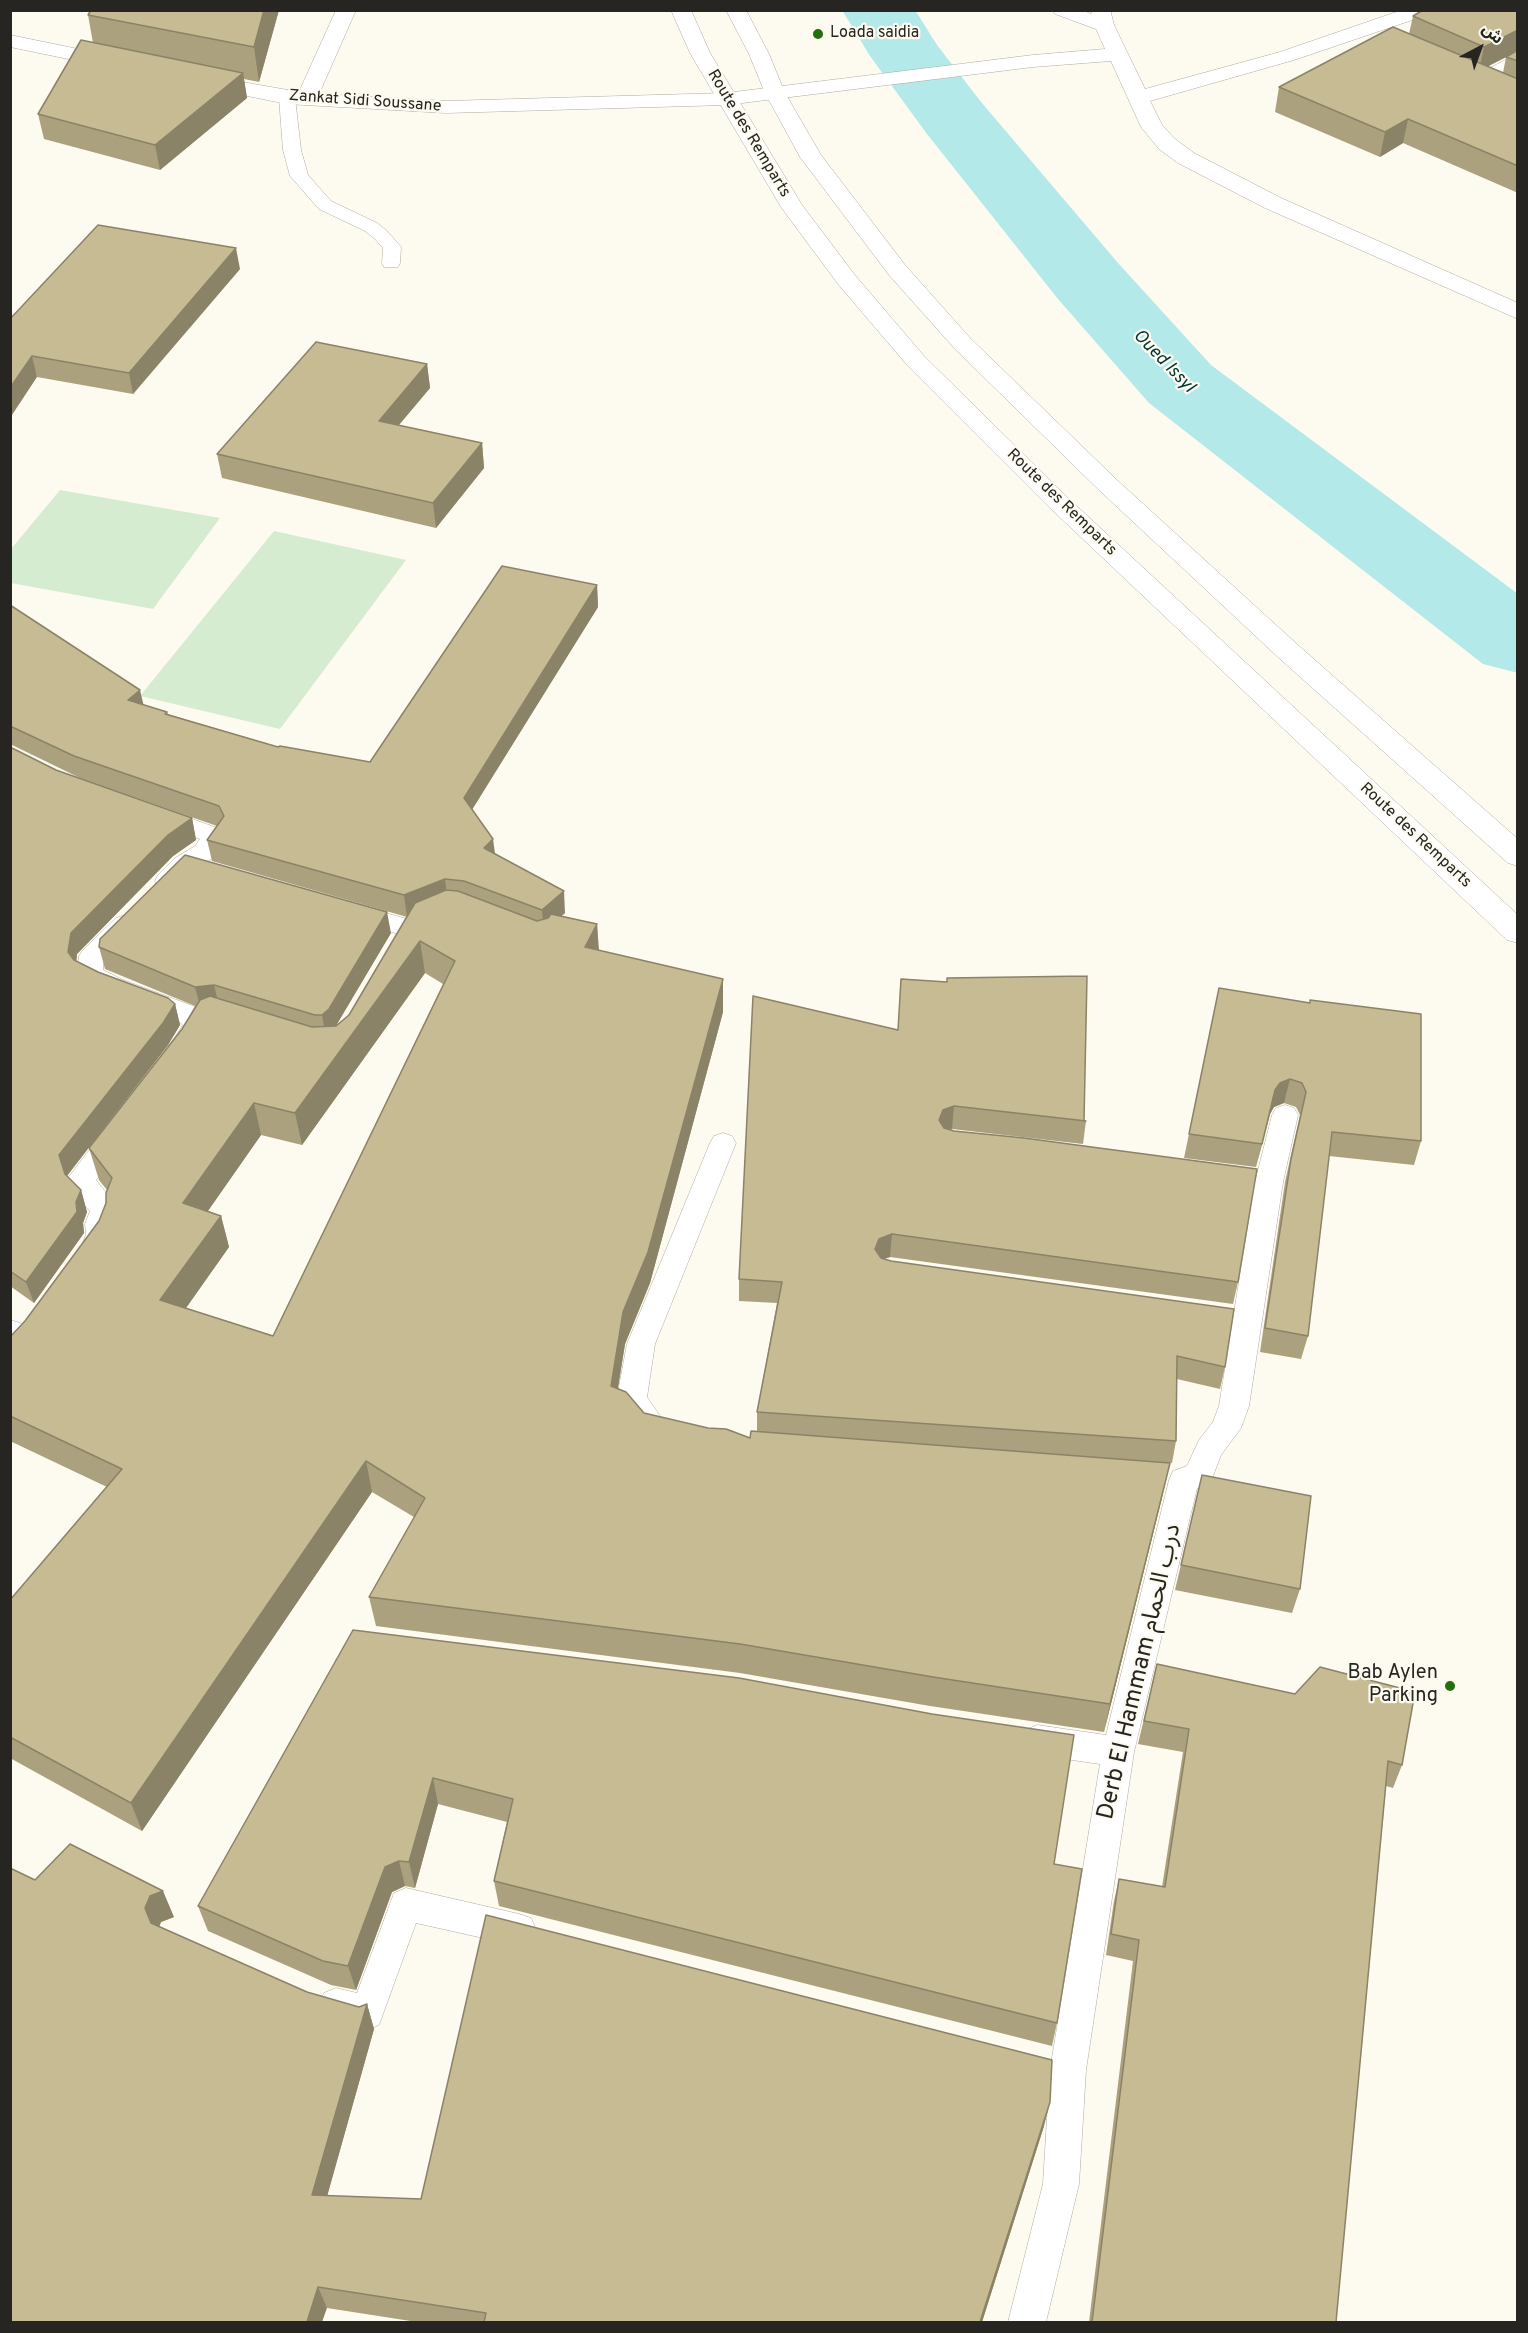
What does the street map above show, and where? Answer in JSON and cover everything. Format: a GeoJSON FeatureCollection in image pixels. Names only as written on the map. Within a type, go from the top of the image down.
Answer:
{"type":"FeatureCollection","features":[{"type":"Feature","properties":{"kind":"main road"},"geometry":{"type":"LineString","coordinates":[[297,98],[346,10]]}},
{"type":"Feature","properties":{"kind":"main road","name":"Route des Remparts"},"geometry":{"type":"LineString","coordinates":[[681,10],[700,53],[792,207],[846,279],[916,361],[1058,502],[1518,933]]}},
{"type":"Feature","properties":{"kind":"main road"},"geometry":{"type":"LineString","coordinates":[[736,10],[759,54],[775,93],[811,157],[897,270],[963,344],[1143,517],[1289,652],[1518,856]]}},
{"type":"Feature","properties":{"kind":"main road"},"geometry":{"type":"LineString","coordinates":[[1062,10],[1103,18],[1152,127],[1162,139],[1186,158],[1216,175],[1518,312]]}},
{"type":"Feature","properties":{"kind":"main road"},"geometry":{"type":"LineString","coordinates":[[1137,98],[1287,56],[1423,10]]}},
{"type":"Feature","properties":{"kind":"main road"},"geometry":{"type":"LineString","coordinates":[[1365,30],[1396,44]]}},
{"type":"Feature","properties":{"kind":"main road"},"geometry":{"type":"LineString","coordinates":[[10,41],[137,67]]}},
{"type":"Feature","properties":{"kind":"main road","name":"Zankat Sidi Soussane"},"geometry":{"type":"LineString","coordinates":[[183,76],[297,98],[446,107],[726,99],[1033,61],[1118,54]]}},
{"type":"Feature","properties":{"kind":"main road"},"geometry":{"type":"LineString","coordinates":[[1459,72],[1489,85],[1518,59]]}},
{"type":"Feature","properties":{"kind":"lane"},"geometry":{"type":"LineString","coordinates":[[297,98],[292,150],[299,176],[325,205],[371,227],[381,235],[392,247],[391,263]]}},
{"type":"Feature","properties":{"kind":"lane"},"geometry":{"type":"LineString","coordinates":[[139,808],[215,836],[204,852],[184,864],[92,957],[90,974],[114,986],[207,1020],[165,1070]]}},
{"type":"Feature","properties":{"kind":"lane"},"geometry":{"type":"LineString","coordinates":[[184,864],[218,873]]}},
{"type":"Feature","properties":{"kind":"lane"},"geometry":{"type":"LineString","coordinates":[[331,905],[404,938],[448,911],[457,912]]}},
{"type":"Feature","properties":{"kind":"lane"},"geometry":{"type":"LineString","coordinates":[[85,1260],[97,1243],[100,1234],[99,1224],[105,1209],[84,1187],[82,1178],[130,1115]]}},
{"type":"Feature","properties":{"kind":"lane","name":"Derb El Hammam درب الحمام"},"geometry":{"type":"LineString","coordinates":[[1027,2322],[1061,2184],[1068,2070],[1118,1752],[1173,1480],[1199,1475],[1209,1449],[1226,1428],[1234,1406],[1236,1318],[1257,1180],[1285,1115]]}},
{"type":"Feature","properties":{"kind":"lane"},"geometry":{"type":"LineString","coordinates":[[678,1437],[657,1432],[643,1419],[632,1397],[641,1344],[723,1143]]}},
{"type":"Feature","properties":{"kind":"lane"},"geometry":{"type":"LineString","coordinates":[[1012,1736],[1118,1752]]}},
{"type":"Feature","properties":{"kind":"lane"},"geometry":{"type":"LineString","coordinates":[[306,1994],[328,2003],[367,2013],[406,1904],[546,1937]]}},
{"type":"Feature","properties":{"kind":"lane"},"geometry":{"type":"LineString","coordinates":[[1033,2061],[1068,2070]]}},
{"type":"Feature","properties":{"kind":"green space"},"geometry":{"type":"Polygon","coordinates":[[[60,490],[220,518],[153,609],[11,583],[11,549],[60,490]]]}},
{"type":"Feature","properties":{"kind":"green space"},"geometry":{"type":"Polygon","coordinates":[[[274,531],[406,560],[280,729],[140,696],[274,531]]]}},
{"type":"Feature","properties":{"kind":"building"},"geometry":{"type":"Polygon","coordinates":[[[91,10],[264,10],[254,47],[88,15],[91,10]]]}},
{"type":"Feature","properties":{"kind":"building"},"geometry":{"type":"Polygon","coordinates":[[[1423,10],[1518,10],[1518,30],[1484,47],[1413,16],[1423,10]]]}},
{"type":"Feature","properties":{"kind":"building"},"geometry":{"type":"Polygon","coordinates":[[[1393,27],[1518,79],[1518,166],[1408,119],[1385,132],[1279,87],[1393,27]]]}},
{"type":"Feature","properties":{"kind":"building"},"geometry":{"type":"Polygon","coordinates":[[[81,40],[243,73],[155,145],[38,114],[81,40]]]}},
{"type":"Feature","properties":{"kind":"building"},"geometry":{"type":"Polygon","coordinates":[[[1518,50],[1518,61],[1506,57],[1518,50]]]}},
{"type":"Feature","properties":{"kind":"building"},"geometry":{"type":"Polygon","coordinates":[[[98,225],[236,248],[129,373],[32,356],[10,388],[10,319],[98,225]]]}},
{"type":"Feature","properties":{"kind":"building"},"geometry":{"type":"Polygon","coordinates":[[[316,342],[427,364],[379,421],[482,443],[433,503],[217,454],[316,342]]]}},
{"type":"Feature","properties":{"kind":"building"},"geometry":{"type":"Polygon","coordinates":[[[502,566],[597,585],[464,798],[493,839],[484,848],[564,891],[542,910],[464,881],[445,879],[404,895],[207,840],[224,816],[219,806],[74,756],[10,726],[10,605],[140,690],[128,700],[167,712],[165,714],[278,747],[370,762],[502,566]]]}},
{"type":"Feature","properties":{"kind":"building"},"geometry":{"type":"Polygon","coordinates":[[[10,747],[56,770],[192,818],[168,835],[71,933],[68,952],[74,960],[98,972],[168,998],[175,1004],[163,1023],[59,1155],[65,1174],[81,1190],[76,1202],[77,1212],[26,1282],[10,1271],[10,747]]]}},
{"type":"Feature","properties":{"kind":"building"},"geometry":{"type":"Polygon","coordinates":[[[185,855],[387,912],[329,1009],[322,1015],[315,1015],[214,985],[195,987],[99,947],[100,939],[185,855]]]}},
{"type":"Feature","properties":{"kind":"building"},"geometry":{"type":"Polygon","coordinates":[[[446,890],[458,891],[537,921],[548,918],[551,914],[597,924],[585,947],[723,979],[648,1252],[623,1312],[611,1386],[626,1392],[644,1413],[708,1428],[726,1429],[750,1438],[751,1431],[1170,1463],[1110,1704],[740,1644],[369,1597],[425,1498],[366,1461],[131,1803],[10,1737],[10,1600],[122,1469],[10,1416],[10,1337],[25,1321],[99,1221],[106,1203],[106,1193],[112,1178],[89,1148],[182,1029],[200,1000],[210,996],[312,1027],[336,1026],[349,1015],[415,903],[446,890]],[[420,941],[295,1113],[254,1103],[183,1203],[221,1216],[160,1300],[273,1336],[455,961],[420,941]]]}},
{"type":"Feature","properties":{"kind":"building"},"geometry":{"type":"Polygon","coordinates":[[[1087,976],[1084,1121],[954,1106],[943,1110],[939,1120],[944,1128],[954,1131],[1257,1169],[1238,1282],[892,1234],[879,1239],[875,1249],[881,1258],[891,1261],[1234,1309],[1225,1367],[1177,1356],[1176,1441],[757,1412],[782,1282],[739,1279],[753,996],[898,1030],[901,979],[947,982],[947,978],[1087,976]]]}},
{"type":"Feature","properties":{"kind":"building"},"geometry":{"type":"Polygon","coordinates":[[[1219,988],[1310,1003],[1310,1000],[1421,1014],[1421,1141],[1332,1132],[1308,1336],[1265,1328],[1291,1159],[1306,1092],[1302,1083],[1290,1079],[1280,1083],[1275,1090],[1262,1144],[1189,1134],[1219,988]]]}},
{"type":"Feature","properties":{"kind":"building"},"geometry":{"type":"Polygon","coordinates":[[[1202,1475],[1311,1496],[1300,1589],[1181,1565],[1202,1475]]]}},
{"type":"Feature","properties":{"kind":"building"},"geometry":{"type":"Polygon","coordinates":[[[353,1630],[739,1678],[932,1714],[1074,1735],[1054,1864],[1082,1869],[1057,2023],[494,1881],[513,1799],[433,1778],[409,1862],[399,1861],[385,1867],[348,1966],[323,1961],[198,1906],[353,1630]]]}},
{"type":"Feature","properties":{"kind":"building"},"geometry":{"type":"Polygon","coordinates":[[[1157,1664],[1295,1694],[1320,1667],[1415,1692],[1402,1765],[1388,1761],[1336,2322],[1092,2322],[1139,1940],[1111,1934],[1119,1879],[1165,1887],[1189,1729],[1144,1721],[1157,1664]]]}},
{"type":"Feature","properties":{"kind":"building"},"geometry":{"type":"Polygon","coordinates":[[[70,1844],[163,1891],[150,1896],[145,1908],[151,1923],[307,1992],[359,2007],[367,2004],[312,2195],[421,2199],[486,1915],[1052,2060],[1050,2102],[980,2322],[484,2322],[486,2313],[318,2287],[307,2322],[10,2322],[10,1868],[35,1880],[70,1844]]]}},
{"type":"Feature","properties":{"kind":"waterway","name":"Oued Issyl"},"geometry":{"type":"LineString","coordinates":[[878,10],[907,56],[954,118],[1088,281],[1180,384],[1518,642]]}},
{"type":"Feature","properties":{"kind":"place","name":"Loada saidia"},"geometry":{"type":"Point","coordinates":[818,34]}},
{"type":"Feature","properties":{"kind":"place","name":"Bab Aylen Parking"},"geometry":{"type":"Point","coordinates":[1450,1686]}}]}
